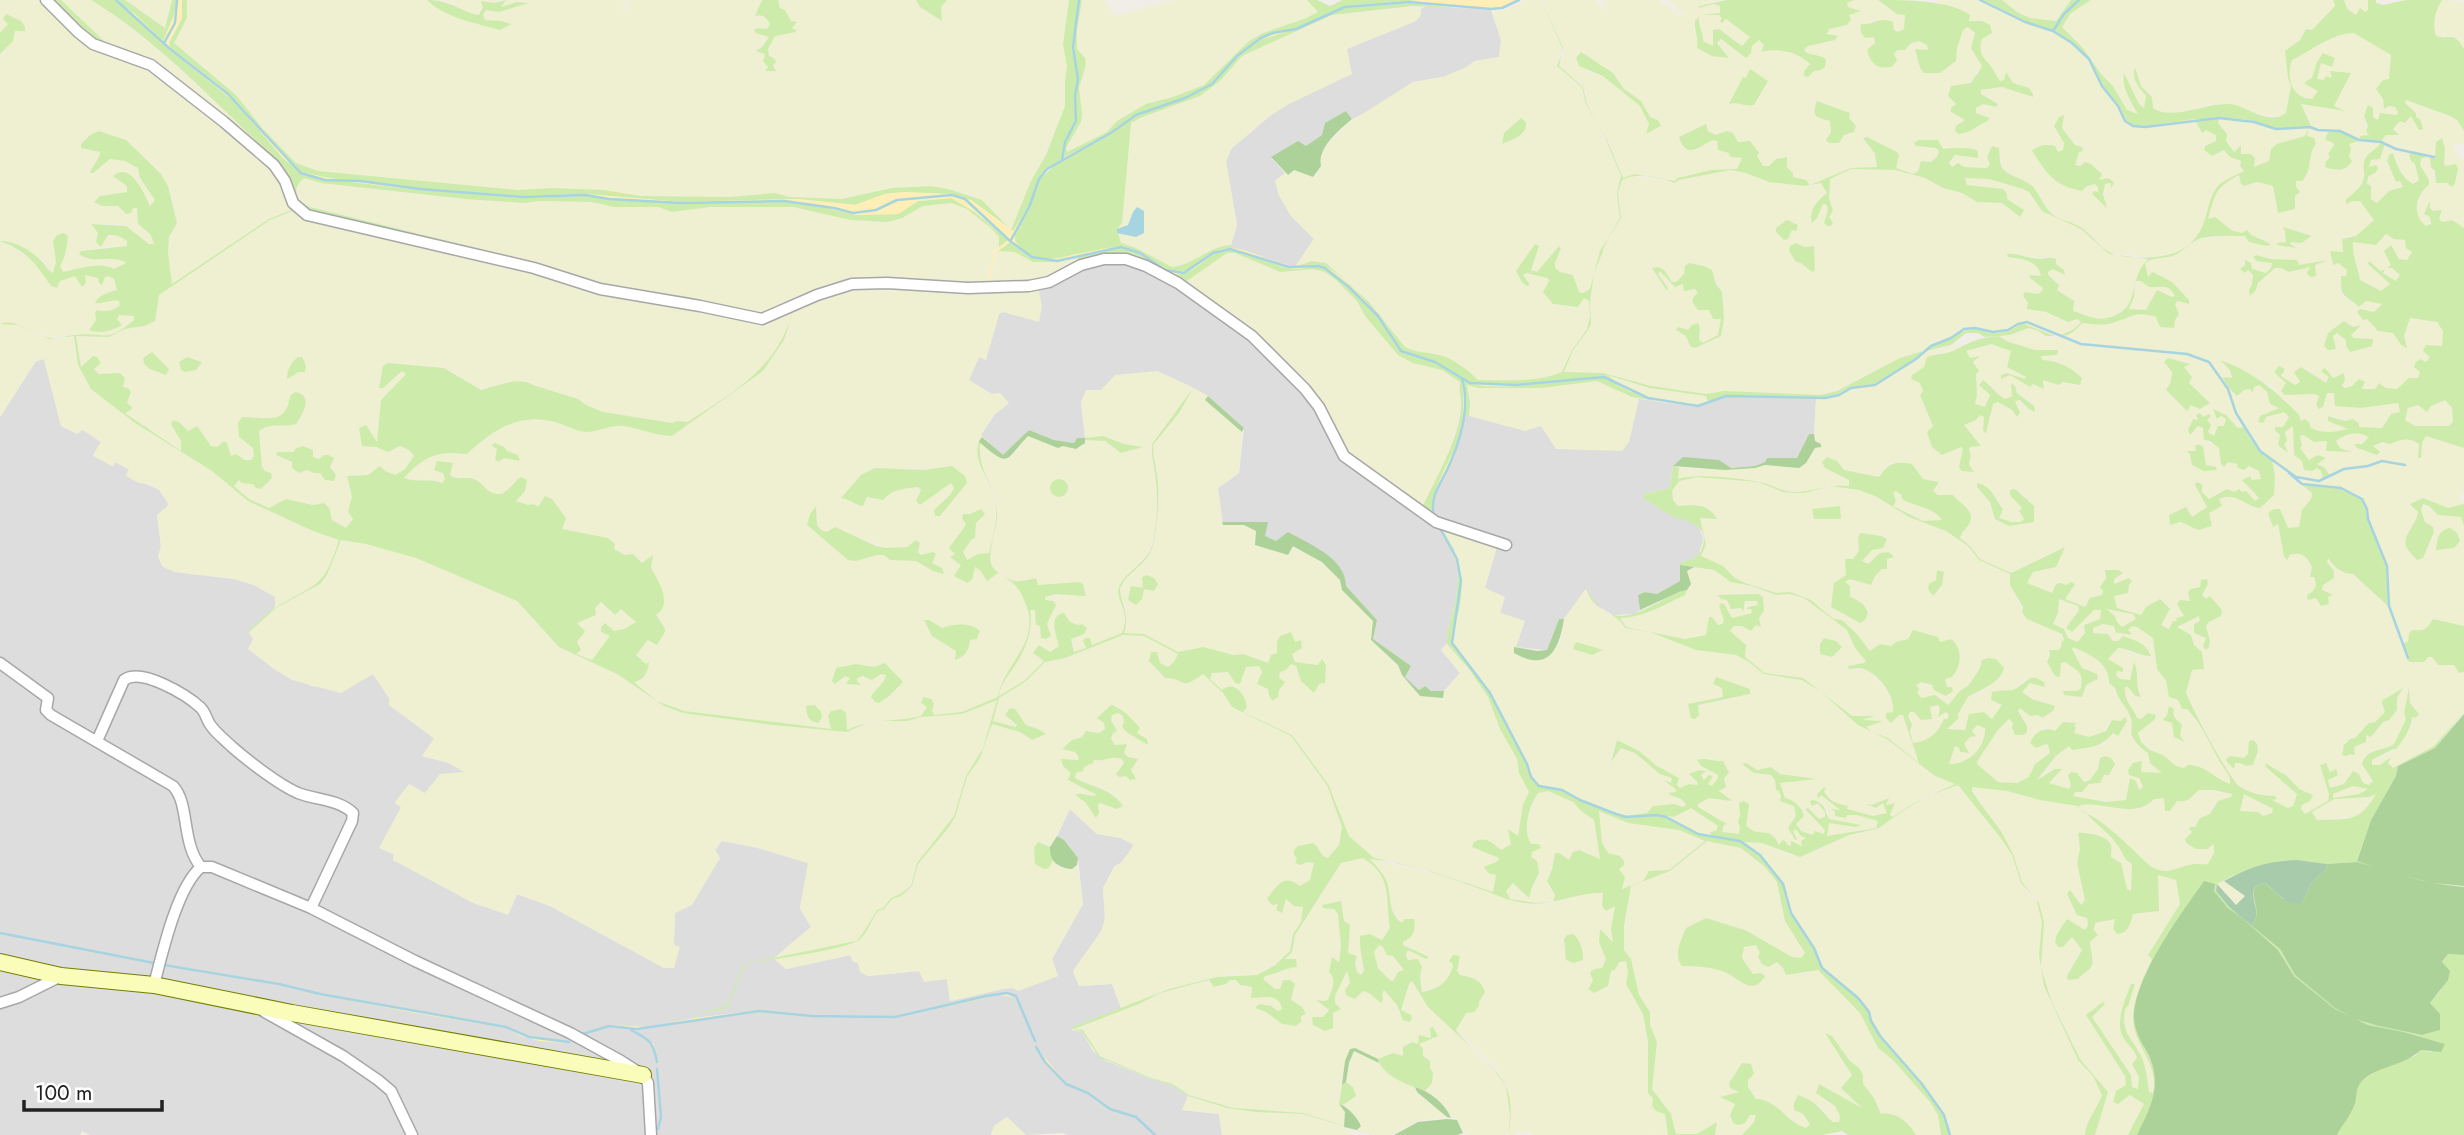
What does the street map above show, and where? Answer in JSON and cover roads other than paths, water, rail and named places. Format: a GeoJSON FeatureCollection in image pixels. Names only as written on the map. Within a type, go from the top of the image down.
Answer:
{"type":"FeatureCollection","features":[{"type":"Feature","properties":{"kind":"street"},"geometry":{"type":"LineString","coordinates":[[46,0],[93,44],[151,65],[224,122],[274,165],[285,181],[293,203],[307,215],[546,271],[600,289],[762,319],[817,295],[852,285],[887,282],[968,288],[1029,286],[1049,282],[1092,262],[1117,258],[1136,262],[1178,283],[1252,336],[1305,389],[1319,407],[1344,456],[1436,522],[1506,545]]}},
{"type":"Feature","properties":{"kind":"street"},"geometry":{"type":"LineString","coordinates":[[0,663],[48,698],[46,710],[51,715],[177,791],[191,848],[201,867]]}},
{"type":"Feature","properties":{"kind":"street"},"geometry":{"type":"LineString","coordinates":[[97,741],[124,680],[139,675],[150,678],[203,709],[211,726],[232,746],[298,793],[347,807],[353,813],[352,821],[311,908]]}},
{"type":"Feature","properties":{"kind":"street"},"geometry":{"type":"LineString","coordinates":[[201,867],[224,871],[311,908],[415,961],[570,1033],[643,1075],[648,1083],[651,1135]]}},
{"type":"Feature","properties":{"kind":"street"},"geometry":{"type":"LineString","coordinates":[[154,985],[188,881],[201,867]]}},
{"type":"Feature","properties":{"kind":"street"},"geometry":{"type":"LineString","coordinates":[[0,962],[61,976],[154,985],[643,1075]]}},
{"type":"Feature","properties":{"kind":"street"},"geometry":{"type":"LineString","coordinates":[[0,1003],[19,998],[61,976]]}},
{"type":"Feature","properties":{"kind":"street"},"geometry":{"type":"LineString","coordinates":[[253,1005],[343,1056],[378,1080],[391,1091],[412,1135]]}},
{"type":"Feature","properties":{"kind":"water"},"geometry":{"type":"Polygon","coordinates":[[[1137,207],[1144,211],[1144,233],[1136,237],[1117,233],[1117,229],[1128,225],[1137,207]]]}},
{"type":"Feature","properties":{"kind":"waterway"},"geometry":{"type":"LineString","coordinates":[[116,0],[169,48],[228,94],[301,173],[325,180],[523,197],[585,195],[681,203],[784,201],[853,213],[876,210],[897,200],[952,195],[965,199],[1010,241],[1032,257],[1057,261],[1121,247],[1140,253],[1165,270],[1184,273],[1213,253],[1230,249],[1289,267],[1325,268],[1378,316],[1401,351],[1435,362],[1470,383],[1515,385],[1604,377],[1648,398],[1698,406],[1726,396],[1825,398],[1839,395],[1851,388],[1875,385],[1931,346],[1964,329],[1975,328],[1993,332],[2008,330],[2027,322],[2081,344],[2187,354],[2209,362],[2228,389],[2236,413],[2260,451],[2296,477],[2319,481],[2344,469],[2382,461],[2405,465]]}},
{"type":"Feature","properties":{"kind":"waterway"},"geometry":{"type":"LineString","coordinates":[[164,43],[175,23],[177,0]]}},
{"type":"Feature","properties":{"kind":"waterway"},"geometry":{"type":"LineString","coordinates":[[1062,160],[1065,142],[1076,121],[1075,96],[1078,79],[1073,47],[1079,0]]}},
{"type":"Feature","properties":{"kind":"waterway"},"geometry":{"type":"LineString","coordinates":[[1011,240],[1030,205],[1039,179],[1047,169],[1111,133],[1136,115],[1185,98],[1212,84],[1237,56],[1261,38],[1296,29],[1345,7],[1409,2],[1491,9],[1502,8],[1519,0]]}},
{"type":"Feature","properties":{"kind":"waterway"},"geometry":{"type":"LineString","coordinates":[[1980,0],[2025,22],[2053,31],[2072,43],[2089,59],[2102,86],[2118,106],[2125,121],[2133,126],[2145,127],[2219,118],[2254,122],[2276,129],[2310,127],[2340,131],[2359,140],[2381,142],[2396,149],[2434,157]]}},
{"type":"Feature","properties":{"kind":"waterway"},"geometry":{"type":"LineString","coordinates":[[2053,31],[2064,14],[2079,0]]}},
{"type":"Feature","properties":{"kind":"waterway"},"geometry":{"type":"LineString","coordinates":[[1434,516],[1434,497],[1452,459],[1463,425],[1465,402],[1462,379]]}},
{"type":"Feature","properties":{"kind":"waterway"},"geometry":{"type":"LineString","coordinates":[[2289,473],[2302,484],[2341,488],[2362,499],[2387,566],[2389,606],[2408,658]]}},
{"type":"Feature","properties":{"kind":"waterway"},"geometry":{"type":"LineString","coordinates":[[1440,528],[1457,559],[1461,581],[1452,643],[1490,693],[1527,764],[1531,777],[1539,786],[1562,790],[1616,814],[1626,817],[1666,817],[1698,834],[1740,841],[1760,855],[1783,884],[1791,913],[1814,948],[1822,968],[1858,998],[1869,1012],[1880,1036],[1922,1084],[1944,1115],[1950,1135]]}},
{"type":"Feature","properties":{"kind":"waterway"},"geometry":{"type":"LineString","coordinates":[[0,933],[154,963]]}},
{"type":"Feature","properties":{"kind":"waterway"},"geometry":{"type":"LineString","coordinates":[[164,965],[506,1027],[529,1037],[569,1042]]}},
{"type":"Feature","properties":{"kind":"waterway"},"geometry":{"type":"LineString","coordinates":[[583,1034],[609,1026],[637,1029],[759,1011],[812,1016],[895,1017],[1007,993],[1016,996],[1035,1041]]}},
{"type":"Feature","properties":{"kind":"waterway"},"geometry":{"type":"LineString","coordinates":[[631,1030],[650,1042],[657,1062]]}},
{"type":"Feature","properties":{"kind":"waterway"},"geometry":{"type":"LineString","coordinates":[[1036,1047],[1045,1062],[1066,1084],[1088,1093],[1110,1109],[1136,1117],[1155,1135]]}},
{"type":"Feature","properties":{"kind":"waterway"},"geometry":{"type":"LineString","coordinates":[[657,1069],[661,1117],[658,1129]]}}]}
